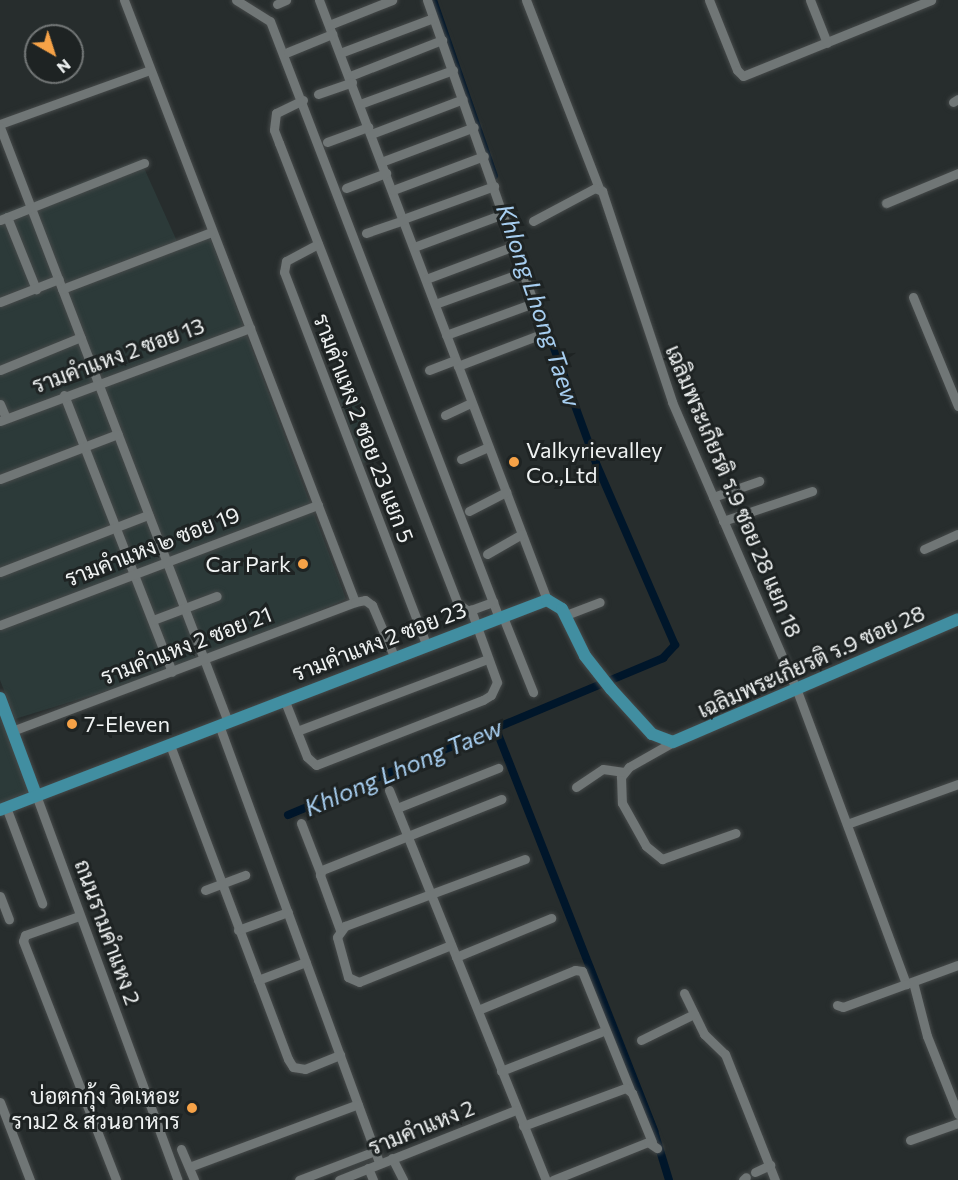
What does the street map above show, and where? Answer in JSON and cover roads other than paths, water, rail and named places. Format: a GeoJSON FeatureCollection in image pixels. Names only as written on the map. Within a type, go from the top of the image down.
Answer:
{"type":"FeatureCollection","features":[{"type":"Feature","properties":{"kind":"main road","name":"รามคำแหง 2 ซอย 23"},"geometry":{"type":"LineString","coordinates":[[3,808],[394,656],[547,600]]}},
{"type":"Feature","properties":{"kind":"main road"},"geometry":{"type":"LineString","coordinates":[[547,600],[557,604],[566,615],[607,684],[652,734],[677,741]]}},
{"type":"Feature","properties":{"kind":"main road","name":"เฉลิมพระเกียรติ ร.9 ซอย 28"},"geometry":{"type":"LineString","coordinates":[[677,741],[958,620]]}},
{"type":"Feature","properties":{"kind":"main road","name":"ถนนรามคำแหง 2"},"geometry":{"type":"LineString","coordinates":[[0,698],[7,727],[36,795]]}},
{"type":"Feature","properties":{"kind":"street"},"geometry":{"type":"LineString","coordinates":[[124,0],[211,232],[355,602],[367,600],[372,605],[394,656]]}},
{"type":"Feature","properties":{"kind":"street"},"geometry":{"type":"LineString","coordinates":[[236,0],[268,17],[303,100],[493,602],[533,692]]}},
{"type":"Feature","properties":{"kind":"street"},"geometry":{"type":"LineString","coordinates":[[319,0],[351,79],[471,404],[547,600]]}},
{"type":"Feature","properties":{"kind":"street"},"geometry":{"type":"LineString","coordinates":[[288,52],[392,0]]}},
{"type":"Feature","properties":{"kind":"street"},"geometry":{"type":"LineString","coordinates":[[427,0],[474,127],[543,332],[457,363],[429,370]]}},
{"type":"Feature","properties":{"kind":"street","name":"เฉลิมพระเกียรติ ร.9 ซอย 28 แยก 18"},"geometry":{"type":"LineString","coordinates":[[526,0],[599,188],[672,402],[796,688],[958,1114]]}},
{"type":"Feature","properties":{"kind":"street"},"geometry":{"type":"LineString","coordinates":[[709,0],[737,70],[743,76],[932,0]]}},
{"type":"Feature","properties":{"kind":"street"},"geometry":{"type":"LineString","coordinates":[[810,0],[826,43]]}},
{"type":"Feature","properties":{"kind":"street"},"geometry":{"type":"LineString","coordinates":[[340,53],[433,18]]}},
{"type":"Feature","properties":{"kind":"street"},"geometry":{"type":"LineString","coordinates":[[318,94],[442,40]]}},
{"type":"Feature","properties":{"kind":"street"},"geometry":{"type":"LineString","coordinates":[[150,70],[0,126],[5,151],[32,208],[184,609],[288,912],[379,1164]]}},
{"type":"Feature","properties":{"kind":"street"},"geometry":{"type":"LineString","coordinates":[[360,104],[453,70]]}},
{"type":"Feature","properties":{"kind":"street"},"geometry":{"type":"LineString","coordinates":[[327,142],[463,99]]}},
{"type":"Feature","properties":{"kind":"street"},"geometry":{"type":"LineString","coordinates":[[303,100],[276,112],[274,129],[453,594],[460,607],[471,610],[493,602]]}},
{"type":"Feature","properties":{"kind":"street"},"geometry":{"type":"LineString","coordinates":[[381,162],[474,127]]}},
{"type":"Feature","properties":{"kind":"street"},"geometry":{"type":"LineString","coordinates":[[393,190],[484,156]]}},
{"type":"Feature","properties":{"kind":"street"},"geometry":{"type":"LineString","coordinates":[[36,289],[3,218],[144,163]]}},
{"type":"Feature","properties":{"kind":"street"},"geometry":{"type":"LineString","coordinates":[[346,188],[386,173]]}},
{"type":"Feature","properties":{"kind":"street"},"geometry":{"type":"LineString","coordinates":[[886,203],[958,173]]}},
{"type":"Feature","properties":{"kind":"street"},"geometry":{"type":"LineString","coordinates":[[366,233],[494,186]]}},
{"type":"Feature","properties":{"kind":"street"},"geometry":{"type":"LineString","coordinates":[[533,221],[599,188]]}},
{"type":"Feature","properties":{"kind":"street"},"geometry":{"type":"LineString","coordinates":[[414,247],[503,214]]}},
{"type":"Feature","properties":{"kind":"street"},"geometry":{"type":"LineString","coordinates":[[0,303],[211,232]]}},
{"type":"Feature","properties":{"kind":"street","name":"รามคำแหง 2 ซอย 23 แยก 5"},"geometry":{"type":"LineString","coordinates":[[318,244],[285,261],[284,272],[426,644]]}},
{"type":"Feature","properties":{"kind":"street"},"geometry":{"type":"LineString","coordinates":[[426,279],[514,246]]}},
{"type":"Feature","properties":{"kind":"street"},"geometry":{"type":"LineString","coordinates":[[435,304],[524,272]]}},
{"type":"Feature","properties":{"kind":"street"},"geometry":{"type":"LineString","coordinates":[[913,297],[958,406]]}},
{"type":"Feature","properties":{"kind":"street"},"geometry":{"type":"LineString","coordinates":[[446,335],[534,303]]}},
{"type":"Feature","properties":{"kind":"street","name":"รามคำแหง 2 ซอย 13"},"geometry":{"type":"LineString","coordinates":[[3,419],[250,328]]}},
{"type":"Feature","properties":{"kind":"street"},"geometry":{"type":"LineString","coordinates":[[0,370],[81,338]]}},
{"type":"Feature","properties":{"kind":"street"},"geometry":{"type":"LineString","coordinates":[[64,395],[172,672]]}},
{"type":"Feature","properties":{"kind":"street"},"geometry":{"type":"LineString","coordinates":[[0,404],[3,419]]}},
{"type":"Feature","properties":{"kind":"street"},"geometry":{"type":"LineString","coordinates":[[445,415],[471,404]]}},
{"type":"Feature","properties":{"kind":"street"},"geometry":{"type":"LineString","coordinates":[[0,479],[118,434]]}},
{"type":"Feature","properties":{"kind":"street"},"geometry":{"type":"LineString","coordinates":[[461,459],[489,447]]}},
{"type":"Feature","properties":{"kind":"street"},"geometry":{"type":"LineString","coordinates":[[712,497],[759,481]]}},
{"type":"Feature","properties":{"kind":"street"},"geometry":{"type":"LineString","coordinates":[[723,521],[812,491]]}},
{"type":"Feature","properties":{"kind":"street"},"geometry":{"type":"LineString","coordinates":[[470,511],[506,492]]}},
{"type":"Feature","properties":{"kind":"street","name":"รามคำแหง ๒ ซอย 19"},"geometry":{"type":"LineString","coordinates":[[0,625],[318,505]]}},
{"type":"Feature","properties":{"kind":"street"},"geometry":{"type":"LineString","coordinates":[[0,572],[148,515]]}},
{"type":"Feature","properties":{"kind":"street"},"geometry":{"type":"LineString","coordinates":[[487,554],[522,534]]}},
{"type":"Feature","properties":{"kind":"street"},"geometry":{"type":"LineString","coordinates":[[924,549],[958,534]]}},
{"type":"Feature","properties":{"kind":"street"},"geometry":{"type":"LineString","coordinates":[[153,620],[217,596]]}},
{"type":"Feature","properties":{"kind":"street","name":"รามคำแหง 2 ซอย 21"},"geometry":{"type":"LineString","coordinates":[[7,727],[203,661],[355,602]]}},
{"type":"Feature","properties":{"kind":"street"},"geometry":{"type":"LineString","coordinates":[[566,615],[600,602]]}},
{"type":"Feature","properties":{"kind":"street"},"geometry":{"type":"LineString","coordinates":[[284,699],[310,761],[316,765],[491,695],[496,682],[471,610]]}},
{"type":"Feature","properties":{"kind":"street"},"geometry":{"type":"LineString","coordinates":[[297,731],[488,659]]}},
{"type":"Feature","properties":{"kind":"street"},"geometry":{"type":"LineString","coordinates":[[576,787],[603,769],[624,772],[677,741]]}},
{"type":"Feature","properties":{"kind":"street"},"geometry":{"type":"LineString","coordinates":[[170,745],[238,930],[293,1067],[305,1069],[340,1056]]}},
{"type":"Feature","properties":{"kind":"street"},"geometry":{"type":"LineString","coordinates":[[397,808],[498,768]]}},
{"type":"Feature","properties":{"kind":"street"},"geometry":{"type":"LineString","coordinates":[[624,772],[619,785],[622,803],[651,853],[662,859],[736,833]]}},
{"type":"Feature","properties":{"kind":"street"},"geometry":{"type":"LineString","coordinates":[[847,824],[958,784]]}},
{"type":"Feature","properties":{"kind":"street"},"geometry":{"type":"LineString","coordinates":[[389,790],[546,1180]]}},
{"type":"Feature","properties":{"kind":"street","name":"ถนนรามคำแหง 2"},"geometry":{"type":"LineString","coordinates":[[36,795],[178,1180]]}},
{"type":"Feature","properties":{"kind":"street"},"geometry":{"type":"LineString","coordinates":[[320,872],[501,800]]}},
{"type":"Feature","properties":{"kind":"street"},"geometry":{"type":"LineString","coordinates":[[3,808],[42,903]]}},
{"type":"Feature","properties":{"kind":"street"},"geometry":{"type":"LineString","coordinates":[[301,823],[340,930],[337,937],[344,968],[352,982],[370,979],[451,945]]}},
{"type":"Feature","properties":{"kind":"street"},"geometry":{"type":"LineString","coordinates":[[340,930],[525,859]]}},
{"type":"Feature","properties":{"kind":"street"},"geometry":{"type":"LineString","coordinates":[[205,890],[246,875]]}},
{"type":"Feature","properties":{"kind":"street"},"geometry":{"type":"LineString","coordinates":[[0,896],[9,919]]}},
{"type":"Feature","properties":{"kind":"street"},"geometry":{"type":"LineString","coordinates":[[238,930],[288,912]]}},
{"type":"Feature","properties":{"kind":"street"},"geometry":{"type":"LineString","coordinates":[[79,916],[25,935],[23,941],[116,1180]]}},
{"type":"Feature","properties":{"kind":"street"},"geometry":{"type":"LineString","coordinates":[[456,957],[551,918]]}},
{"type":"Feature","properties":{"kind":"street"},"geometry":{"type":"LineString","coordinates":[[258,980],[306,962]]}},
{"type":"Feature","properties":{"kind":"street"},"geometry":{"type":"LineString","coordinates":[[837,1005],[843,1007],[958,965]]}},
{"type":"Feature","properties":{"kind":"street"},"geometry":{"type":"LineString","coordinates":[[478,1010],[575,970],[582,972],[654,1145],[553,1180]]}},
{"type":"Feature","properties":{"kind":"street"},"geometry":{"type":"LineString","coordinates":[[684,993],[704,1034],[725,1054],[774,1180]]}},
{"type":"Feature","properties":{"kind":"street"},"geometry":{"type":"LineString","coordinates":[[641,1040],[694,1014]]}},
{"type":"Feature","properties":{"kind":"street"},"geometry":{"type":"LineString","coordinates":[[501,1071],[601,1032]]}},
{"type":"Feature","properties":{"kind":"street"},"geometry":{"type":"LineString","coordinates":[[524,1126],[622,1089],[630,1090]]}},
{"type":"Feature","properties":{"kind":"street"},"geometry":{"type":"LineString","coordinates":[[0,1102],[30,1180]]}},
{"type":"Feature","properties":{"kind":"street"},"geometry":{"type":"LineString","coordinates":[[189,1167],[358,1104]]}},
{"type":"Feature","properties":{"kind":"street","name":"รามคำแหง 2"},"geometry":{"type":"LineString","coordinates":[[339,1180],[516,1110]]}},
{"type":"Feature","properties":{"kind":"street"},"geometry":{"type":"LineString","coordinates":[[910,1140],[958,1123]]}},
{"type":"Feature","properties":{"kind":"street"},"geometry":{"type":"LineString","coordinates":[[181,1149],[194,1180]]}},
{"type":"Feature","properties":{"kind":"street"},"geometry":{"type":"LineString","coordinates":[[299,1180],[375,1151]]}},
{"type":"Feature","properties":{"kind":"street"},"geometry":{"type":"LineString","coordinates":[[392,1158],[403,1180]]}},
{"type":"Feature","properties":{"kind":"street"},"geometry":{"type":"LineString","coordinates":[[748,1176],[770,1166]]}},
{"type":"Feature","properties":{"kind":"street"},"geometry":{"type":"LineString","coordinates":[[368,1168],[373,1180]]}},
{"type":"Feature","properties":{"kind":"waterway","name":"Khlong Lhong Taew"},"geometry":{"type":"LineString","coordinates":[[433,0],[494,176]]}},
{"type":"Feature","properties":{"kind":"waterway","name":"Khlong Lhong Taew"},"geometry":{"type":"LineString","coordinates":[[288,815],[663,658],[675,645],[596,463],[544,321]]}},
{"type":"Feature","properties":{"kind":"waterway"},"geometry":{"type":"LineString","coordinates":[[496,729],[654,1131],[669,1180]]}},
{"type":"Feature","properties":{"kind":"place","name":"Valkyrievalley Co.,Ltd"},"geometry":{"type":"Point","coordinates":[514,462]}},
{"type":"Feature","properties":{"kind":"place","name":"Car Park"},"geometry":{"type":"Point","coordinates":[303,564]}},
{"type":"Feature","properties":{"kind":"place","name":"7-Eleven"},"geometry":{"type":"Point","coordinates":[72,724]}},
{"type":"Feature","properties":{"kind":"place","name":"บ่อตกกุ้ง วิดเหอะ ราม2 & สวนอาหาร"},"geometry":{"type":"Point","coordinates":[192,1108]}}]}
